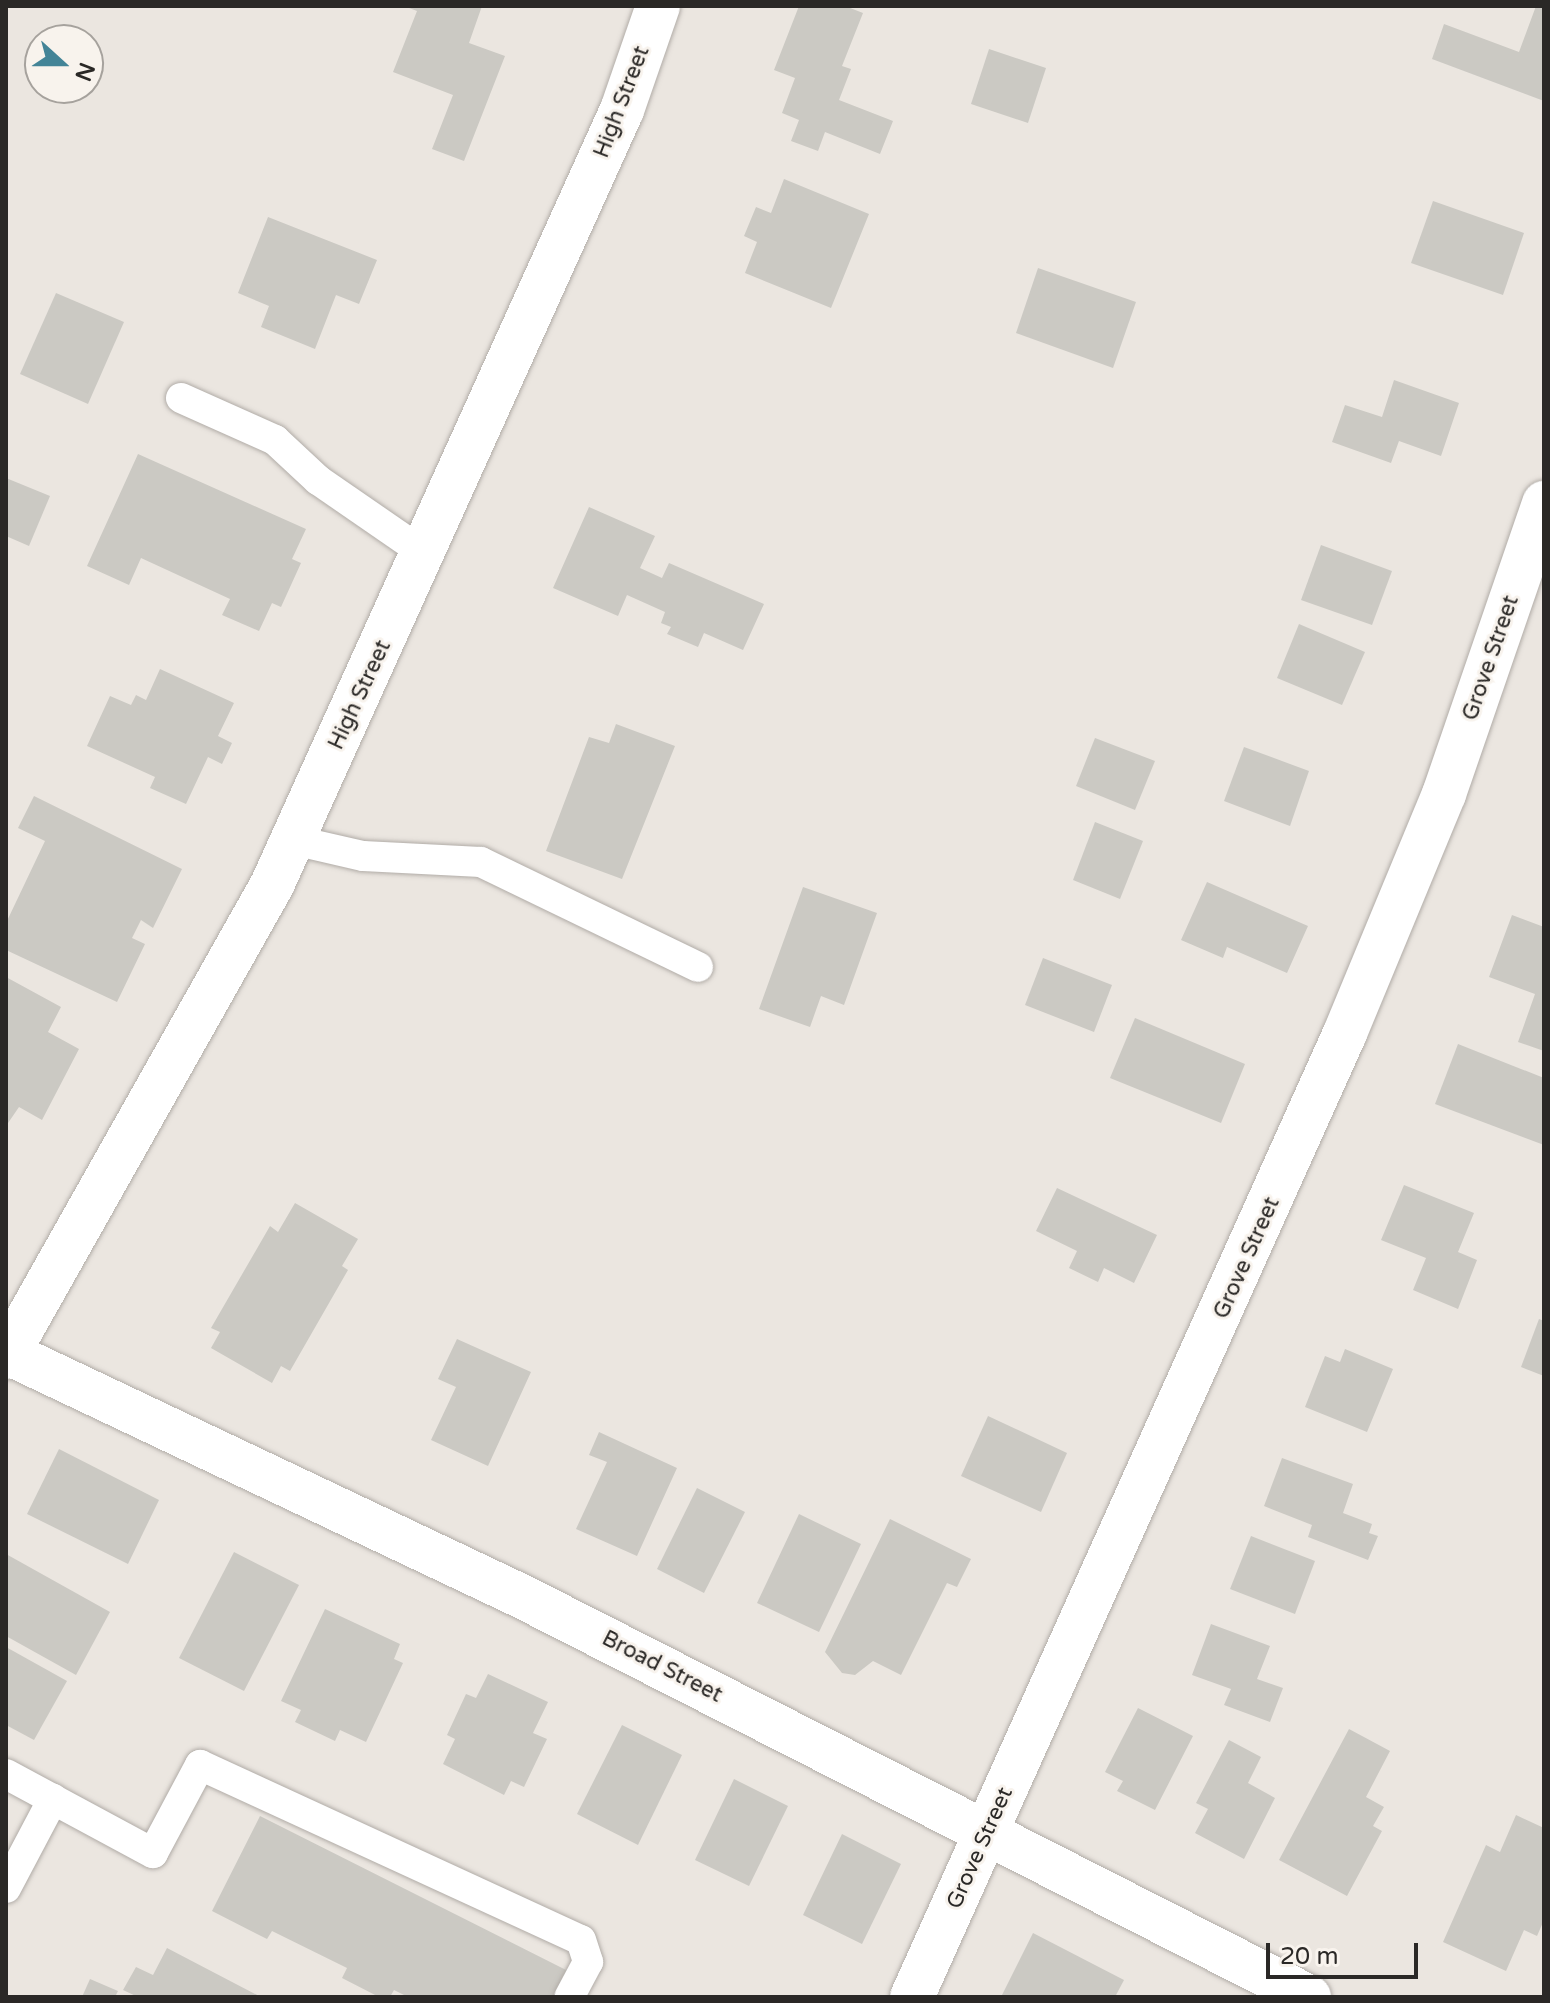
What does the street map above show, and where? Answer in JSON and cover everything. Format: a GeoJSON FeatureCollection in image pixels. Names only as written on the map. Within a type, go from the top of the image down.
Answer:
{"type":"FeatureCollection","features":[{"type":"Feature","properties":{"kind":"street","name":"High Street"},"geometry":{"type":"LineString","coordinates":[[7,1355],[293,840],[622,110],[658,6]]}},
{"type":"Feature","properties":{"kind":"street","name":"Grove Street"},"geometry":{"type":"LineString","coordinates":[[912,1997],[1345,1033],[1444,794],[1544,503]]}},
{"type":"Feature","properties":{"kind":"street","name":"Broad Street"},"geometry":{"type":"LineString","coordinates":[[7,1355],[523,1597],[1309,1997]]}},
{"type":"Feature","properties":{"kind":"lane"},"geometry":{"type":"LineString","coordinates":[[181,398],[275,440],[318,480],[424,553]]}},
{"type":"Feature","properties":{"kind":"lane"},"geometry":{"type":"LineString","coordinates":[[293,840],[363,856],[481,862],[698,967]]}},
{"type":"Feature","properties":{"kind":"lane"},"geometry":{"type":"LineString","coordinates":[[6,1774],[153,1853],[200,1765],[581,1940],[588,1962],[569,1997]]}},
{"type":"Feature","properties":{"kind":"lane"},"geometry":{"type":"LineString","coordinates":[[6,1888],[53,1799]]}},
{"type":"Feature","properties":{"kind":"building"},"geometry":{"type":"Polygon","coordinates":[[[404,6],[482,6],[469,43],[505,56],[464,161],[432,149],[453,95],[393,72],[417,11],[404,6]]]}},
{"type":"Feature","properties":{"kind":"building"},"geometry":{"type":"Polygon","coordinates":[[[799,6],[845,6],[863,13],[842,66],[851,69],[839,100],[893,121],[880,154],[825,132],[818,151],[791,141],[799,120],[782,113],[795,78],[774,70],[799,6]]]}},
{"type":"Feature","properties":{"kind":"building"},"geometry":{"type":"Polygon","coordinates":[[[1536,6],[1544,6],[1544,101],[1432,59],[1444,24],[1519,52],[1536,6]]]}},
{"type":"Feature","properties":{"kind":"building"},"geometry":{"type":"Polygon","coordinates":[[[989,49],[1046,68],[1028,123],[971,104],[989,49]]]}},
{"type":"Feature","properties":{"kind":"building"},"geometry":{"type":"Polygon","coordinates":[[[784,179],[869,214],[831,308],[745,273],[757,242],[744,236],[756,207],[771,213],[784,179]]]}},
{"type":"Feature","properties":{"kind":"building"},"geometry":{"type":"Polygon","coordinates":[[[1433,201],[1524,233],[1503,295],[1411,263],[1433,201]]]}},
{"type":"Feature","properties":{"kind":"building"},"geometry":{"type":"Polygon","coordinates":[[[268,217],[377,260],[359,304],[336,295],[315,349],[261,327],[269,306],[238,293],[268,217]]]}},
{"type":"Feature","properties":{"kind":"building"},"geometry":{"type":"Polygon","coordinates":[[[1038,268],[1136,302],[1113,368],[1016,333],[1038,268]]]}},
{"type":"Feature","properties":{"kind":"building"},"geometry":{"type":"Polygon","coordinates":[[[56,293],[124,322],[88,404],[20,374],[56,293]]]}},
{"type":"Feature","properties":{"kind":"building"},"geometry":{"type":"Polygon","coordinates":[[[1394,380],[1459,403],[1441,456],[1399,441],[1391,463],[1332,442],[1345,405],[1382,417],[1394,380]]]}},
{"type":"Feature","properties":{"kind":"building"},"geometry":{"type":"Polygon","coordinates":[[[138,454],[306,529],[292,559],[301,563],[281,607],[272,603],[259,631],[222,615],[230,599],[141,558],[129,585],[87,566],[138,454]]]}},
{"type":"Feature","properties":{"kind":"building"},"geometry":{"type":"Polygon","coordinates":[[[6,478],[50,496],[29,546],[6,536],[6,478]]]}},
{"type":"Feature","properties":{"kind":"building"},"geometry":{"type":"Polygon","coordinates":[[[589,507],[655,536],[640,568],[662,578],[669,563],[764,604],[743,650],[704,633],[698,647],[667,634],[671,627],[661,623],[665,612],[627,595],[618,616],[553,588],[589,507]]]}},
{"type":"Feature","properties":{"kind":"building"},"geometry":{"type":"Polygon","coordinates":[[[1321,545],[1392,571],[1372,625],[1301,600],[1321,545]]]}},
{"type":"Feature","properties":{"kind":"building"},"geometry":{"type":"Polygon","coordinates":[[[1299,624],[1365,652],[1342,705],[1277,678],[1299,624]]]}},
{"type":"Feature","properties":{"kind":"building"},"geometry":{"type":"Polygon","coordinates":[[[160,669],[234,703],[218,736],[232,743],[222,764],[208,757],[186,804],[150,788],[155,777],[87,746],[110,696],[131,705],[136,695],[146,700],[160,669]]]}},
{"type":"Feature","properties":{"kind":"building"},"geometry":{"type":"Polygon","coordinates":[[[616,724],[675,746],[622,879],[546,851],[589,737],[609,743],[616,724]]]}},
{"type":"Feature","properties":{"kind":"building"},"geometry":{"type":"Polygon","coordinates":[[[1095,738],[1155,761],[1135,810],[1076,786],[1095,738]]]}},
{"type":"Feature","properties":{"kind":"building"},"geometry":{"type":"Polygon","coordinates":[[[1244,747],[1309,771],[1290,826],[1224,801],[1244,747]]]}},
{"type":"Feature","properties":{"kind":"building"},"geometry":{"type":"Polygon","coordinates":[[[34,796],[182,869],[153,928],[141,920],[132,938],[145,944],[117,1002],[6,950],[6,923],[45,841],[18,828],[34,796]]]}},
{"type":"Feature","properties":{"kind":"building"},"geometry":{"type":"Polygon","coordinates":[[[1095,822],[1143,841],[1120,899],[1073,880],[1095,822]]]}},
{"type":"Feature","properties":{"kind":"building"},"geometry":{"type":"Polygon","coordinates":[[[1207,882],[1308,926],[1287,973],[1227,947],[1223,958],[1181,940],[1207,882]]]}},
{"type":"Feature","properties":{"kind":"building"},"geometry":{"type":"Polygon","coordinates":[[[803,887],[877,913],[844,1005],[821,996],[810,1027],[759,1009],[803,887]]]}},
{"type":"Feature","properties":{"kind":"building"},"geometry":{"type":"Polygon","coordinates":[[[1512,915],[1544,927],[1544,1051],[1518,1042],[1535,994],[1489,977],[1512,915]]]}},
{"type":"Feature","properties":{"kind":"building"},"geometry":{"type":"Polygon","coordinates":[[[1043,958],[1112,985],[1094,1032],[1025,1005],[1043,958]]]}},
{"type":"Feature","properties":{"kind":"building"},"geometry":{"type":"Polygon","coordinates":[[[6,977],[61,1007],[48,1032],[79,1049],[42,1120],[19,1107],[6,1126],[6,977]]]}},
{"type":"Feature","properties":{"kind":"building"},"geometry":{"type":"Polygon","coordinates":[[[1135,1018],[1245,1064],[1221,1123],[1110,1078],[1135,1018]]]}},
{"type":"Feature","properties":{"kind":"building"},"geometry":{"type":"Polygon","coordinates":[[[1458,1044],[1544,1078],[1544,1145],[1435,1104],[1458,1044]]]}},
{"type":"Feature","properties":{"kind":"building"},"geometry":{"type":"Polygon","coordinates":[[[1404,1185],[1474,1213],[1458,1252],[1477,1260],[1458,1309],[1413,1290],[1426,1258],[1381,1240],[1404,1185]]]}},
{"type":"Feature","properties":{"kind":"building"},"geometry":{"type":"Polygon","coordinates":[[[1057,1188],[1157,1235],[1134,1283],[1104,1268],[1098,1282],[1069,1268],[1077,1251],[1036,1231],[1057,1188]]]}},
{"type":"Feature","properties":{"kind":"building"},"geometry":{"type":"Polygon","coordinates":[[[295,1203],[358,1239],[342,1266],[348,1270],[290,1371],[281,1366],[272,1383],[211,1348],[220,1332],[211,1328],[270,1226],[278,1232],[295,1203]]]}},
{"type":"Feature","properties":{"kind":"building"},"geometry":{"type":"Polygon","coordinates":[[[1539,1319],[1544,1321],[1544,1376],[1521,1367],[1539,1319]]]}},
{"type":"Feature","properties":{"kind":"building"},"geometry":{"type":"Polygon","coordinates":[[[457,1339],[531,1372],[488,1466],[431,1440],[456,1387],[438,1379],[457,1339]]]}},
{"type":"Feature","properties":{"kind":"building"},"geometry":{"type":"Polygon","coordinates":[[[1345,1349],[1393,1369],[1367,1432],[1305,1407],[1325,1356],[1340,1362],[1345,1349]]]}},
{"type":"Feature","properties":{"kind":"building"},"geometry":{"type":"Polygon","coordinates":[[[988,1416],[1067,1453],[1041,1512],[961,1476],[988,1416]]]}},
{"type":"Feature","properties":{"kind":"building"},"geometry":{"type":"Polygon","coordinates":[[[599,1432],[677,1468],[637,1556],[576,1529],[607,1462],[589,1455],[599,1432]]]}},
{"type":"Feature","properties":{"kind":"building"},"geometry":{"type":"Polygon","coordinates":[[[59,1449],[159,1500],[128,1564],[27,1514],[59,1449]]]}},
{"type":"Feature","properties":{"kind":"building"},"geometry":{"type":"Polygon","coordinates":[[[1282,1458],[1353,1484],[1343,1513],[1372,1524],[1369,1533],[1378,1536],[1368,1560],[1308,1537],[1312,1525],[1264,1506],[1282,1458]]]}},
{"type":"Feature","properties":{"kind":"building"},"geometry":{"type":"Polygon","coordinates":[[[697,1488],[745,1512],[704,1593],[657,1569],[697,1488]]]}},
{"type":"Feature","properties":{"kind":"building"},"geometry":{"type":"Polygon","coordinates":[[[799,1514],[861,1544],[819,1632],[757,1603],[799,1514]]]}},
{"type":"Feature","properties":{"kind":"building"},"geometry":{"type":"Polygon","coordinates":[[[890,1519],[971,1559],[957,1587],[947,1583],[901,1675],[873,1661],[855,1675],[842,1673],[825,1652],[890,1519]]]}},
{"type":"Feature","properties":{"kind":"building"},"geometry":{"type":"Polygon","coordinates":[[[1251,1536],[1315,1561],[1295,1614],[1230,1589],[1251,1536]]]}},
{"type":"Feature","properties":{"kind":"building"},"geometry":{"type":"Polygon","coordinates":[[[234,1552],[299,1585],[244,1691],[179,1658],[234,1552]]]}},
{"type":"Feature","properties":{"kind":"building"},"geometry":{"type":"Polygon","coordinates":[[[6,1554],[110,1612],[76,1675],[6,1636],[6,1554]]]}},
{"type":"Feature","properties":{"kind":"building"},"geometry":{"type":"Polygon","coordinates":[[[325,1609],[400,1644],[394,1659],[403,1663],[366,1742],[340,1730],[335,1741],[295,1722],[301,1710],[281,1701],[325,1609]]]}},
{"type":"Feature","properties":{"kind":"building"},"geometry":{"type":"Polygon","coordinates":[[[1211,1624],[1270,1646],[1257,1679],[1283,1688],[1270,1722],[1224,1705],[1231,1689],[1192,1675],[1211,1624]]]}},
{"type":"Feature","properties":{"kind":"building"},"geometry":{"type":"Polygon","coordinates":[[[6,1647],[67,1681],[34,1740],[6,1725],[6,1647]]]}},
{"type":"Feature","properties":{"kind":"building"},"geometry":{"type":"Polygon","coordinates":[[[488,1674],[548,1702],[533,1733],[547,1739],[524,1787],[511,1781],[504,1795],[443,1764],[455,1739],[447,1735],[466,1694],[476,1698],[488,1674]]]}},
{"type":"Feature","properties":{"kind":"building"},"geometry":{"type":"Polygon","coordinates":[[[1138,1708],[1193,1736],[1155,1810],[1117,1791],[1123,1781],[1105,1772],[1138,1708]]]}},
{"type":"Feature","properties":{"kind":"building"},"geometry":{"type":"Polygon","coordinates":[[[622,1725],[682,1755],[638,1845],[577,1814],[622,1725]]]}},
{"type":"Feature","properties":{"kind":"building"},"geometry":{"type":"Polygon","coordinates":[[[1349,1729],[1390,1751],[1366,1797],[1384,1807],[1373,1826],[1382,1831],[1347,1896],[1279,1860],[1349,1729]]]}},
{"type":"Feature","properties":{"kind":"building"},"geometry":{"type":"Polygon","coordinates":[[[1229,1740],[1261,1757],[1248,1783],[1275,1798],[1244,1859],[1195,1833],[1208,1809],[1196,1803],[1229,1740]]]}},
{"type":"Feature","properties":{"kind":"building"},"geometry":{"type":"Polygon","coordinates":[[[734,1779],[788,1806],[749,1886],[695,1860],[734,1779]]]}},
{"type":"Feature","properties":{"kind":"building"},"geometry":{"type":"Polygon","coordinates":[[[1516,1815],[1544,1828],[1544,1920],[1537,1936],[1524,1930],[1506,1971],[1443,1942],[1486,1845],[1500,1852],[1516,1815]]]}},
{"type":"Feature","properties":{"kind":"building"},"geometry":{"type":"Polygon","coordinates":[[[260,1816],[572,1973],[560,1997],[408,1997],[394,1990],[390,1997],[379,1997],[342,1978],[347,1968],[272,1931],[267,1939],[212,1911],[260,1816]]]}},
{"type":"Feature","properties":{"kind":"building"},"geometry":{"type":"Polygon","coordinates":[[[842,1834],[901,1864],[862,1944],[803,1915],[842,1834]]]}},
{"type":"Feature","properties":{"kind":"building"},"geometry":{"type":"Polygon","coordinates":[[[1033,1933],[1124,1980],[1115,1997],[1001,1997],[1033,1933]]]}},
{"type":"Feature","properties":{"kind":"building"},"geometry":{"type":"Polygon","coordinates":[[[167,1948],[261,1997],[138,1997],[123,1990],[136,1967],[153,1975],[167,1948]]]}},
{"type":"Feature","properties":{"kind":"building"},"geometry":{"type":"Polygon","coordinates":[[[90,1979],[118,1991],[115,1997],[82,1997],[90,1979]]]}}]}
